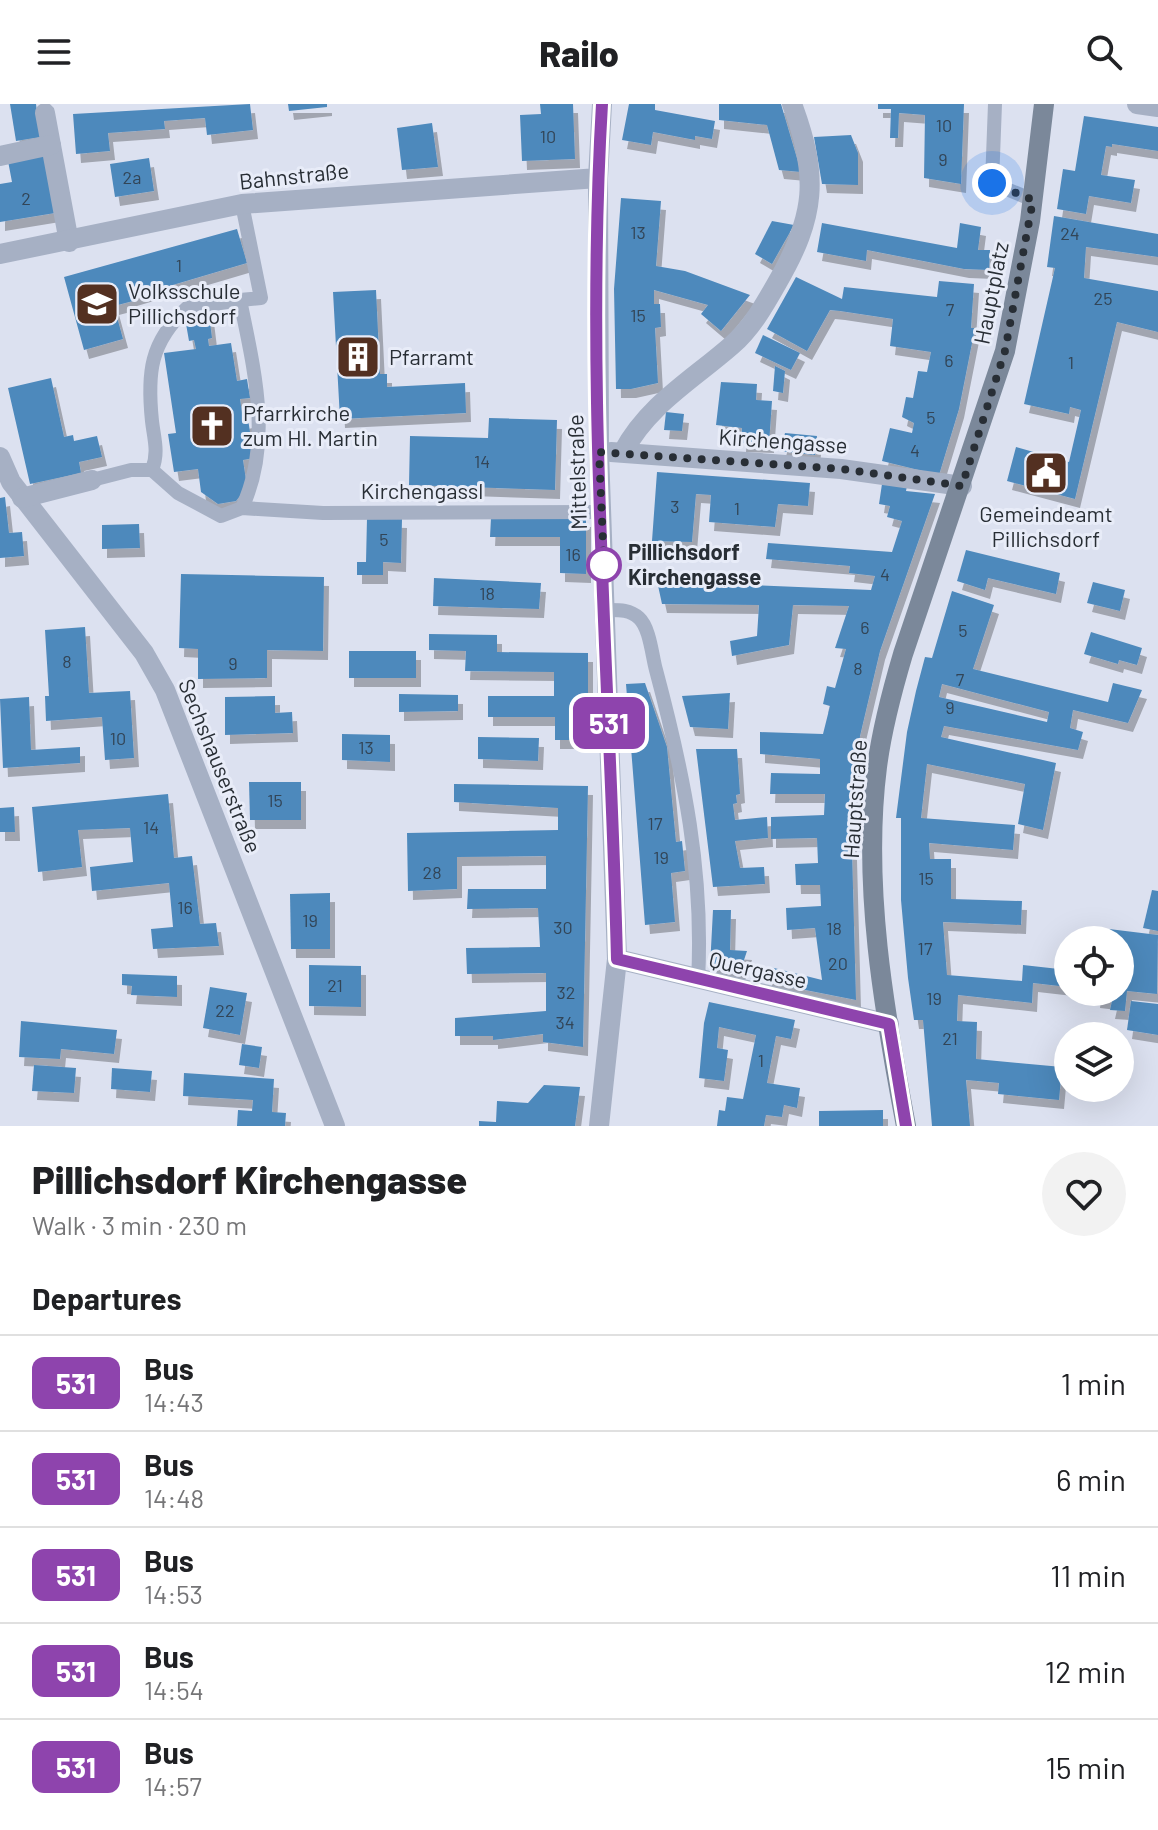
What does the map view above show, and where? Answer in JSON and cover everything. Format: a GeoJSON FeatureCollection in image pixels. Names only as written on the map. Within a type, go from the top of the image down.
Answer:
{"type":"FeatureCollection","features":[{"type":"Feature","properties":{"kind":"main road","name":"Hauptplatz"},"geometry":{"type":"LineString","coordinates":[[962,486],[1005,351],[1033,200],[1044,104]]}},
{"type":"Feature","properties":{"kind":"main road","name":"Hauptstraße"},"geometry":{"type":"LineString","coordinates":[[906,1126],[889,1024],[874,873],[878,758],[900,665],[962,486]]}},
{"type":"Feature","properties":{"kind":"street","name":"Mittelstraße"},"geometry":{"type":"LineString","coordinates":[[599,1126],[617,959],[599,452],[598,178],[602,104]]}},
{"type":"Feature","properties":{"kind":"street"},"geometry":{"type":"LineString","coordinates":[[623,452],[634,431],[656,407],[745,332],[793,256],[805,224],[812,190],[810,166],[792,104]]}},
{"type":"Feature","properties":{"kind":"street"},"geometry":{"type":"LineString","coordinates":[[1137,104],[1158,107]]}},
{"type":"Feature","properties":{"kind":"street"},"geometry":{"type":"LineString","coordinates":[[45,113],[69,242]]}},
{"type":"Feature","properties":{"kind":"street"},"geometry":{"type":"LineString","coordinates":[[0,156],[51,145]]}},
{"type":"Feature","properties":{"kind":"street","name":"Bahnstraße"},"geometry":{"type":"LineString","coordinates":[[0,254],[242,204],[598,178]]}},
{"type":"Feature","properties":{"kind":"street","name":"Kirchengasse"},"geometry":{"type":"LineString","coordinates":[[599,452],[841,469],[962,486]]}},
{"type":"Feature","properties":{"kind":"street","name":"Sechshauserstraße"},"geometry":{"type":"LineString","coordinates":[[0,457],[22,498],[63,545],[144,653],[165,690],[335,1126]]}},
{"type":"Feature","properties":{"kind":"street"},"geometry":{"type":"LineString","coordinates":[[22,498],[92,480]]}},
{"type":"Feature","properties":{"kind":"street","name":"Quergasse"},"geometry":{"type":"LineString","coordinates":[[617,959],[698,981],[889,1024]]}},
{"type":"Feature","properties":{"kind":"lane"},"geometry":{"type":"LineString","coordinates":[[995,104],[992,183],[1033,200]]}},
{"type":"Feature","properties":{"kind":"lane"},"geometry":{"type":"LineString","coordinates":[[92,480],[131,470],[152,470],[157,456],[150,386],[159,340],[187,308],[261,298],[242,204]]}},
{"type":"Feature","properties":{"kind":"lane"},"geometry":{"type":"LineString","coordinates":[[240,300],[260,414],[255,474],[242,508]]}},
{"type":"Feature","properties":{"kind":"lane","name":"Kirchengassl"},"geometry":{"type":"LineString","coordinates":[[152,470],[204,509],[221,516],[242,508],[323,513],[603,512]]}},
{"type":"Feature","properties":{"kind":"lane"},"geometry":{"type":"LineString","coordinates":[[605,610],[628,610],[642,620],[662,694],[680,768],[695,858],[701,916],[698,981]]}},
{"type":"Feature","properties":{"kind":"building"},"geometry":{"type":"Polygon","coordinates":[[[10,104],[36,104],[40,137],[16,141],[10,104]]]}},
{"type":"Feature","properties":{"kind":"building"},"geometry":{"type":"Polygon","coordinates":[[[250,104],[253,130],[207,135],[205,118],[164,121],[165,129],[108,133],[110,151],[76,154],[73,114],[250,104]]]}},
{"type":"Feature","properties":{"kind":"building"},"geometry":{"type":"Polygon","coordinates":[[[288,104],[327,104],[327,107],[289,111],[288,104]]]}},
{"type":"Feature","properties":{"kind":"building"},"geometry":{"type":"Polygon","coordinates":[[[540,104],[573,104],[575,159],[522,161],[520,115],[541,114],[540,104]]]}},
{"type":"Feature","properties":{"kind":"building"},"geometry":{"type":"Polygon","coordinates":[[[629,104],[655,104],[655,110],[715,121],[712,139],[695,136],[695,140],[653,132],[651,145],[622,140],[629,104]]]}},
{"type":"Feature","properties":{"kind":"building"},"geometry":{"type":"Polygon","coordinates":[[[719,104],[781,104],[801,172],[779,170],[767,125],[719,120],[719,104]]]}},
{"type":"Feature","properties":{"kind":"building"},"geometry":{"type":"Polygon","coordinates":[[[878,104],[964,104],[961,184],[924,178],[925,115],[899,113],[898,138],[890,138],[891,109],[878,109],[878,104]]]}},
{"type":"Feature","properties":{"kind":"building"},"geometry":{"type":"Polygon","coordinates":[[[1084,116],[1158,127],[1158,151],[1112,144],[1112,147],[1106,146],[1101,175],[1135,180],[1131,203],[1089,196],[1086,214],[1057,209],[1063,169],[1075,171],[1084,116]]]}},
{"type":"Feature","properties":{"kind":"building"},"geometry":{"type":"Polygon","coordinates":[[[432,123],[438,167],[402,170],[397,128],[432,123]]]}},
{"type":"Feature","properties":{"kind":"building"},"geometry":{"type":"Polygon","coordinates":[[[851,135],[858,153],[858,185],[822,184],[814,137],[851,135]]]}},
{"type":"Feature","properties":{"kind":"building"},"geometry":{"type":"Polygon","coordinates":[[[45,155],[55,213],[0,222],[0,184],[12,182],[8,161],[45,155]]]}},
{"type":"Feature","properties":{"kind":"building"},"geometry":{"type":"Polygon","coordinates":[[[149,158],[154,191],[115,197],[110,164],[149,158]]]}},
{"type":"Feature","properties":{"kind":"building"},"geometry":{"type":"Polygon","coordinates":[[[621,198],[661,201],[656,266],[685,271],[750,295],[721,331],[701,314],[708,305],[654,290],[654,304],[660,304],[661,327],[655,328],[658,383],[631,389],[616,389],[614,289],[621,198]]]}},
{"type":"Feature","properties":{"kind":"building"},"geometry":{"type":"Polygon","coordinates":[[[1054,216],[1158,234],[1158,257],[1086,247],[1084,278],[1158,291],[1158,332],[1117,322],[1075,499],[1007,481],[1016,447],[1069,462],[1081,410],[1070,407],[1069,414],[1024,404],[1055,268],[1047,267],[1054,216]]]}},
{"type":"Feature","properties":{"kind":"building"},"geometry":{"type":"Polygon","coordinates":[[[772,221],[794,225],[772,264],[755,254],[772,221]]]}},
{"type":"Feature","properties":{"kind":"building"},"geometry":{"type":"Polygon","coordinates":[[[822,223],[957,248],[960,223],[981,227],[978,250],[990,250],[989,270],[964,269],[867,250],[866,261],[817,252],[822,223]]]}},
{"type":"Feature","properties":{"kind":"building"},"geometry":{"type":"Polygon","coordinates":[[[237,229],[247,263],[132,297],[133,301],[114,306],[123,339],[84,350],[64,277],[237,229]]]}},
{"type":"Feature","properties":{"kind":"building"},"geometry":{"type":"Polygon","coordinates":[[[796,277],[842,299],[844,287],[937,297],[939,281],[974,284],[971,328],[975,328],[959,409],[939,475],[882,461],[890,428],[912,433],[914,423],[902,417],[906,397],[913,398],[918,371],[927,372],[931,352],[890,346],[893,319],[840,311],[830,310],[807,351],[767,329],[796,277]]]}},
{"type":"Feature","properties":{"kind":"building","name":"Pfarramt"},"geometry":{"type":"Polygon","coordinates":[[[376,290],[380,374],[387,374],[387,387],[465,383],[466,413],[340,419],[333,292],[376,290]]]}},
{"type":"Feature","properties":{"kind":"building","name":"Pfarrkirche zum Hl. Martin"},"geometry":{"type":"Polygon","coordinates":[[[209,314],[212,338],[208,339],[209,346],[231,343],[237,381],[247,379],[250,398],[240,399],[243,420],[248,419],[254,458],[243,460],[247,487],[236,501],[218,504],[201,492],[198,469],[174,472],[168,434],[176,433],[164,353],[196,349],[194,340],[189,341],[185,318],[209,314]]]}},
{"type":"Feature","properties":{"kind":"building"},"geometry":{"type":"Polygon","coordinates":[[[763,335],[800,353],[791,370],[755,353],[763,335]]]}},
{"type":"Feature","properties":{"kind":"building"},"geometry":{"type":"Polygon","coordinates":[[[775,366],[785,371],[783,393],[773,391],[775,366]]]}},
{"type":"Feature","properties":{"kind":"building"},"geometry":{"type":"Polygon","coordinates":[[[51,378],[64,437],[73,435],[74,441],[97,436],[102,457],[79,462],[81,473],[30,484],[8,388],[51,378]]]}},
{"type":"Feature","properties":{"kind":"building"},"geometry":{"type":"Polygon","coordinates":[[[721,382],[757,384],[756,400],[772,401],[769,444],[741,443],[742,428],[716,425],[721,382]]]}},
{"type":"Feature","properties":{"kind":"building"},"geometry":{"type":"Polygon","coordinates":[[[666,412],[684,414],[682,431],[664,430],[666,412]]]}},
{"type":"Feature","properties":{"kind":"building"},"geometry":{"type":"Polygon","coordinates":[[[489,418],[557,420],[555,490],[409,485],[410,436],[488,438],[489,418]]]}},
{"type":"Feature","properties":{"kind":"building"},"geometry":{"type":"Polygon","coordinates":[[[785,433],[817,436],[815,455],[780,451],[785,433]]]}},
{"type":"Feature","properties":{"kind":"building"},"geometry":{"type":"Polygon","coordinates":[[[657,472],[810,483],[808,506],[778,504],[775,527],[709,522],[711,495],[696,494],[692,542],[652,541],[657,472]]]}},
{"type":"Feature","properties":{"kind":"building"},"geometry":{"type":"Polygon","coordinates":[[[882,484],[907,486],[906,491],[935,494],[880,651],[860,736],[851,814],[856,1000],[765,982],[770,967],[822,980],[815,928],[787,930],[786,908],[821,906],[820,885],[796,885],[795,864],[818,863],[817,838],[771,839],[771,817],[824,815],[825,794],[770,794],[771,773],[820,774],[820,759],[760,754],[760,732],[823,734],[830,706],[823,704],[827,686],[835,688],[846,649],[835,648],[849,606],[793,605],[789,645],[732,656],[730,641],[757,636],[759,605],[662,604],[657,581],[871,590],[875,576],[849,573],[850,566],[766,559],[768,543],[892,552],[902,521],[887,517],[890,506],[879,504],[882,484]]]}},
{"type":"Feature","properties":{"kind":"building"},"geometry":{"type":"Polygon","coordinates":[[[5,497],[9,533],[22,532],[24,556],[0,558],[0,498],[5,497]]]}},
{"type":"Feature","properties":{"kind":"building"},"geometry":{"type":"Polygon","coordinates":[[[367,518],[402,519],[401,563],[383,562],[383,575],[357,575],[357,562],[366,562],[367,518]]]}},
{"type":"Feature","properties":{"kind":"building"},"geometry":{"type":"Polygon","coordinates":[[[491,518],[586,518],[586,574],[560,573],[560,537],[490,537],[491,518]]]}},
{"type":"Feature","properties":{"kind":"building"},"geometry":{"type":"Polygon","coordinates":[[[139,524],[140,548],[102,549],[102,525],[139,524]]]}},
{"type":"Feature","properties":{"kind":"building"},"geometry":{"type":"Polygon","coordinates":[[[966,550],[1060,573],[1056,594],[988,578],[985,590],[957,581],[966,550]]]}},
{"type":"Feature","properties":{"kind":"building"},"geometry":{"type":"Polygon","coordinates":[[[181,574],[324,577],[323,651],[267,650],[267,678],[198,679],[198,649],[179,648],[181,574]]]}},
{"type":"Feature","properties":{"kind":"building"},"geometry":{"type":"Polygon","coordinates":[[[434,578],[541,583],[539,609],[433,606],[434,578]]]}},
{"type":"Feature","properties":{"kind":"building"},"geometry":{"type":"Polygon","coordinates":[[[1093,582],[1125,590],[1120,611],[1087,603],[1093,582]]]}},
{"type":"Feature","properties":{"kind":"building"},"geometry":{"type":"Polygon","coordinates":[[[952,591],[994,605],[973,669],[1108,702],[1113,683],[1142,690],[1128,723],[1073,710],[1070,728],[1083,732],[1078,750],[944,726],[941,737],[1056,763],[1043,830],[1018,824],[1025,784],[927,764],[921,818],[1015,825],[1013,850],[929,843],[930,859],[951,859],[951,899],[1022,901],[1021,925],[943,922],[947,975],[1022,981],[1023,965],[1054,968],[1054,985],[1033,983],[1032,1003],[958,995],[957,1021],[977,1022],[976,1059],[1054,1066],[1054,1100],[998,1094],[999,1083],[966,1080],[970,1126],[932,1126],[923,1020],[914,1020],[908,978],[901,900],[901,818],[896,818],[907,732],[925,657],[932,658],[952,591]],[[942,684],[939,697],[1047,722],[1049,712],[942,684]]]}},
{"type":"Feature","properties":{"kind":"building"},"geometry":{"type":"Polygon","coordinates":[[[85,627],[89,693],[130,691],[134,758],[105,760],[102,717],[46,721],[45,696],[49,696],[45,630],[85,627]]]}},
{"type":"Feature","properties":{"kind":"building"},"geometry":{"type":"Polygon","coordinates":[[[1091,632],[1142,648],[1137,665],[1119,660],[1118,664],[1084,654],[1091,632]]]}},
{"type":"Feature","properties":{"kind":"building"},"geometry":{"type":"Polygon","coordinates":[[[429,634],[497,635],[497,652],[588,653],[588,740],[555,740],[555,717],[488,717],[488,696],[554,696],[554,672],[465,671],[466,651],[429,650],[429,634]]]}},
{"type":"Feature","properties":{"kind":"building"},"geometry":{"type":"Polygon","coordinates":[[[349,651],[416,651],[416,678],[349,678],[349,651]]]}},
{"type":"Feature","properties":{"kind":"building"},"geometry":{"type":"Polygon","coordinates":[[[645,683],[667,747],[676,842],[682,841],[685,871],[671,873],[675,922],[645,925],[626,684],[645,683]]]}},
{"type":"Feature","properties":{"kind":"building"},"geometry":{"type":"Polygon","coordinates":[[[730,693],[728,729],[690,727],[682,696],[730,693]]]}},
{"type":"Feature","properties":{"kind":"building"},"geometry":{"type":"Polygon","coordinates":[[[399,694],[458,695],[458,711],[399,712],[399,694]]]}},
{"type":"Feature","properties":{"kind":"building"},"geometry":{"type":"Polygon","coordinates":[[[275,696],[275,713],[292,712],[293,733],[225,735],[225,697],[275,696]]]}},
{"type":"Feature","properties":{"kind":"building"},"geometry":{"type":"Polygon","coordinates":[[[29,697],[31,750],[80,747],[80,763],[3,768],[0,699],[29,697]]]}},
{"type":"Feature","properties":{"kind":"building"},"geometry":{"type":"Polygon","coordinates":[[[342,734],[390,735],[390,762],[342,760],[342,734]]]}},
{"type":"Feature","properties":{"kind":"building"},"geometry":{"type":"Polygon","coordinates":[[[478,737],[539,738],[538,761],[478,759],[478,737]]]}},
{"type":"Feature","properties":{"kind":"building"},"geometry":{"type":"Polygon","coordinates":[[[696,749],[737,749],[740,794],[736,795],[737,803],[733,804],[735,820],[767,817],[768,838],[735,841],[740,868],[764,867],[765,884],[713,887],[696,749]]]}},
{"type":"Feature","properties":{"kind":"building"},"geometry":{"type":"Polygon","coordinates":[[[249,782],[301,782],[301,820],[250,820],[249,782]]]}},
{"type":"Feature","properties":{"kind":"building"},"geometry":{"type":"Polygon","coordinates":[[[454,784],[588,786],[583,1047],[543,1042],[543,1034],[493,1040],[493,1036],[455,1036],[455,1018],[546,1011],[546,973],[467,974],[466,948],[540,947],[538,908],[467,909],[468,889],[546,889],[546,856],[457,857],[457,889],[408,891],[407,833],[558,830],[558,808],[454,802],[454,784]]]}},
{"type":"Feature","properties":{"kind":"building"},"geometry":{"type":"Polygon","coordinates":[[[168,794],[174,858],[192,856],[200,924],[216,923],[219,946],[153,949],[151,929],[173,927],[169,883],[92,891],[90,867],[133,862],[130,828],[78,830],[82,867],[38,872],[32,807],[168,794]]]}},
{"type":"Feature","properties":{"kind":"building"},"geometry":{"type":"Polygon","coordinates":[[[14,807],[15,832],[0,832],[0,808],[14,807]]]}},
{"type":"Feature","properties":{"kind":"building"},"geometry":{"type":"Polygon","coordinates":[[[1152,890],[1158,891],[1158,931],[1143,928],[1152,890]]]}},
{"type":"Feature","properties":{"kind":"building"},"geometry":{"type":"Polygon","coordinates":[[[330,893],[330,949],[291,949],[290,894],[330,893]]]}},
{"type":"Feature","properties":{"kind":"building"},"geometry":{"type":"Polygon","coordinates":[[[713,910],[731,910],[730,950],[747,951],[739,975],[710,967],[713,910]]]}},
{"type":"Feature","properties":{"kind":"building"},"geometry":{"type":"Polygon","coordinates":[[[1134,932],[1158,935],[1157,994],[1134,992],[1134,932]]]}},
{"type":"Feature","properties":{"kind":"building"},"geometry":{"type":"Polygon","coordinates":[[[309,965],[361,966],[361,1007],[309,1006],[309,965]]]}},
{"type":"Feature","properties":{"kind":"building"},"geometry":{"type":"Polygon","coordinates":[[[122,974],[177,976],[177,997],[131,995],[132,986],[122,985],[122,974]]]}},
{"type":"Feature","properties":{"kind":"building"},"geometry":{"type":"Polygon","coordinates":[[[210,987],[247,993],[240,1035],[203,1028],[210,987]]]}},
{"type":"Feature","properties":{"kind":"building"},"geometry":{"type":"Polygon","coordinates":[[[1134,1001],[1158,1004],[1158,1035],[1134,1031],[1134,1022],[1128,1022],[1134,1001]]]}},
{"type":"Feature","properties":{"kind":"building"},"geometry":{"type":"Polygon","coordinates":[[[709,1002],[795,1020],[791,1039],[776,1036],[767,1083],[800,1088],[797,1108],[784,1105],[782,1117],[766,1115],[764,1126],[717,1126],[719,1110],[725,1111],[727,1097],[743,1099],[756,1035],[719,1027],[717,1048],[728,1050],[724,1081],[699,1078],[709,1002]]]}},
{"type":"Feature","properties":{"kind":"building"},"geometry":{"type":"Polygon","coordinates":[[[1111,1006],[1126,1006],[1125,1011],[1110,1010],[1111,1006]]]}},
{"type":"Feature","properties":{"kind":"building"},"geometry":{"type":"Polygon","coordinates":[[[21,1021],[117,1030],[114,1054],[61,1049],[60,1059],[19,1057],[21,1021]]]}},
{"type":"Feature","properties":{"kind":"building"},"geometry":{"type":"Polygon","coordinates":[[[242,1044],[262,1047],[259,1068],[239,1065],[242,1044]]]}},
{"type":"Feature","properties":{"kind":"building"},"geometry":{"type":"Polygon","coordinates":[[[34,1065],[76,1068],[74,1093],[32,1091],[34,1065]]]}},
{"type":"Feature","properties":{"kind":"building"},"geometry":{"type":"Polygon","coordinates":[[[112,1068],[152,1071],[150,1092],[111,1089],[112,1068]]]}},
{"type":"Feature","properties":{"kind":"building"},"geometry":{"type":"Polygon","coordinates":[[[184,1073],[274,1079],[272,1112],[286,1113],[285,1126],[237,1126],[238,1110],[252,1111],[253,1100],[183,1096],[184,1073]]]}},
{"type":"Feature","properties":{"kind":"building"},"geometry":{"type":"Polygon","coordinates":[[[544,1085],[580,1087],[575,1126],[479,1126],[479,1121],[496,1122],[497,1101],[528,1103],[544,1085]]]}},
{"type":"Feature","properties":{"kind":"building"},"geometry":{"type":"Polygon","coordinates":[[[883,1110],[883,1126],[819,1126],[819,1111],[883,1110]]]}},
{"type":"Feature","properties":{"kind":"bus line","name":"531"},"geometry":{"type":"LineString","coordinates":[[602,104],[598,178],[599,452],[617,959],[889,1024],[906,1126]]}},
{"type":"Feature","properties":{"kind":"place","name":"Volksschule Pillichsdorf"},"geometry":{"type":"Point","coordinates":[97,304]}},
{"type":"Feature","properties":{"kind":"place","name":"Pfarramt"},"geometry":{"type":"Point","coordinates":[358,357]}},
{"type":"Feature","properties":{"kind":"place","name":"Pfarrkirche zum Hl. Martin"},"geometry":{"type":"Point","coordinates":[212,426]}},
{"type":"Feature","properties":{"kind":"place","name":"Gemeindeamt Pillichsdorf"},"geometry":{"type":"Point","coordinates":[1046,473]}},
{"type":"Feature","properties":{"kind":"place","name":"Pillichsdorf Kirchengasse"},"geometry":{"type":"Point","coordinates":[604,565]}},
{"type":"Feature","properties":{"kind":"route"},"geometry":{"type":"LineString","coordinates":[[604,565],[599,452],[817,470],[841,469],[962,486],[1005,351],[1033,200],[992,183]]}}]}
